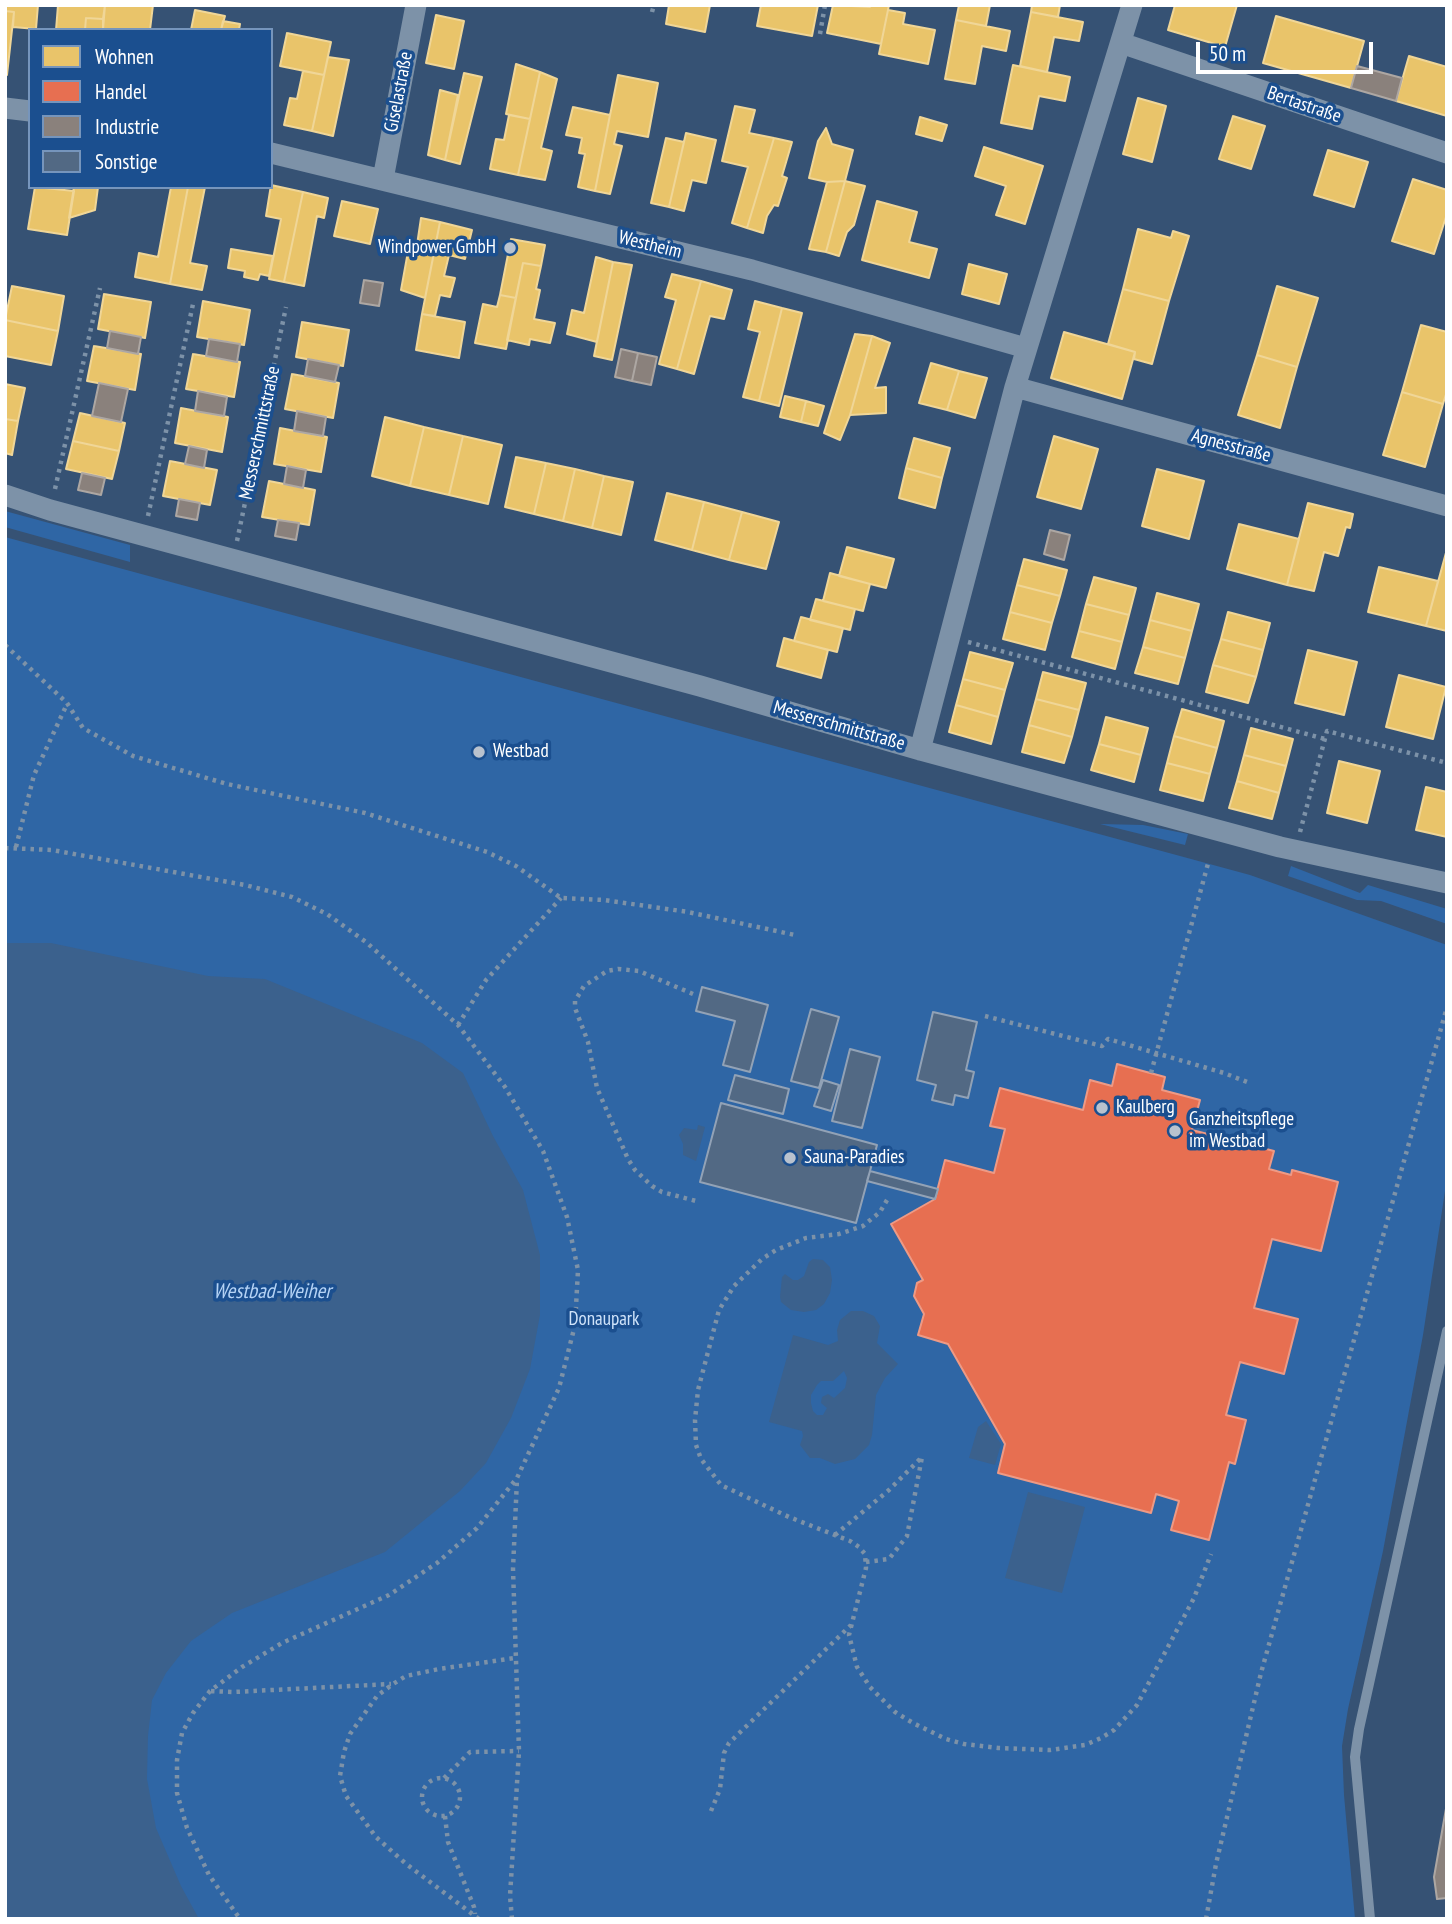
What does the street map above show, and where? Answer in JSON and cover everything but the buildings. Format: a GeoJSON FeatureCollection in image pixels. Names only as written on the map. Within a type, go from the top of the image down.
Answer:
{"type":"FeatureCollection","features":[{"type":"Feature","properties":{"kind":"street","name":"Giselastraße"},"geometry":{"type":"LineString","coordinates":[[383,179],[416,5]]}},
{"type":"Feature","properties":{"kind":"street"},"geometry":{"type":"LineString","coordinates":[[920,750],[1026,348],[1132,5]]}},
{"type":"Feature","properties":{"kind":"street","name":"Bertastraße"},"geometry":{"type":"LineString","coordinates":[[1121,43],[1447,153]]}},
{"type":"Feature","properties":{"kind":"street"},"geometry":{"type":"LineString","coordinates":[[5,108],[28,111]]}},
{"type":"Feature","properties":{"kind":"street","name":"Westheim"},"geometry":{"type":"LineString","coordinates":[[273,153],[752,270],[1026,348]]}},
{"type":"Feature","properties":{"kind":"street","name":"Agnesstraße"},"geometry":{"type":"LineString","coordinates":[[1015,387],[1447,506]]}},
{"type":"Feature","properties":{"kind":"street","name":"Messerschmittstraße"},"geometry":{"type":"LineString","coordinates":[[5,495],[50,510],[700,686],[920,750],[1295,850],[1447,883]]}},
{"type":"Feature","properties":{"kind":"lane"},"geometry":{"type":"LineString","coordinates":[[1370,1919],[1356,1748],[1447,1331]]}},
{"type":"Feature","properties":{"kind":"path"},"geometry":{"type":"LineString","coordinates":[[652,12],[654,5]]}},
{"type":"Feature","properties":{"kind":"path"},"geometry":{"type":"LineString","coordinates":[[820,34],[825,5]]}},
{"type":"Feature","properties":{"kind":"path"},"geometry":{"type":"LineString","coordinates":[[50,510],[100,288]]}},
{"type":"Feature","properties":{"kind":"path"},"geometry":{"type":"LineString","coordinates":[[145,534],[193,304]]}},
{"type":"Feature","properties":{"kind":"path","name":"Messerschmittstraße"},"geometry":{"type":"LineString","coordinates":[[233,559],[286,307]]}},
{"type":"Feature","properties":{"kind":"path"},"geometry":{"type":"LineString","coordinates":[[951,637],[1325,739]]}},
{"type":"Feature","properties":{"kind":"path"},"geometry":{"type":"LineString","coordinates":[[5,645],[67,704],[83,728],[134,756],[228,783],[365,813],[487,852],[516,866],[561,898],[604,900],[688,912],[795,935]]}},
{"type":"Feature","properties":{"kind":"path"},"geometry":{"type":"LineString","coordinates":[[16,847],[34,775],[67,704]]}},
{"type":"Feature","properties":{"kind":"path"},"geometry":{"type":"LineString","coordinates":[[1295,850],[1327,731],[1447,763]]}},
{"type":"Feature","properties":{"kind":"path"},"geometry":{"type":"LineString","coordinates":[[5,848],[52,850],[245,885],[292,897],[327,914],[366,942],[458,1025],[505,1087],[542,1152],[567,1217],[578,1270],[575,1325],[559,1388],[517,1478],[477,1528],[437,1563],[389,1595],[282,1643],[242,1667],[210,1691],[182,1733],[177,1760],[177,1793],[187,1828],[209,1875],[240,1919]]}},
{"type":"Feature","properties":{"kind":"path"},"geometry":{"type":"LineString","coordinates":[[1151,1073],[1209,860]]}},
{"type":"Feature","properties":{"kind":"path"},"geometry":{"type":"LineString","coordinates":[[458,1025],[486,980],[561,898]]}},
{"type":"Feature","properties":{"kind":"path"},"geometry":{"type":"LineString","coordinates":[[693,994],[639,971],[607,971],[584,986],[579,993],[575,1009],[587,1042],[597,1088],[635,1170],[662,1192],[700,1202]]}},
{"type":"Feature","properties":{"kind":"path"},"geometry":{"type":"LineString","coordinates":[[1206,1919],[1216,1864],[1261,1673],[1447,1007]]}},
{"type":"Feature","properties":{"kind":"path"},"geometry":{"type":"LineString","coordinates":[[985,1016],[1102,1046],[1108,1039],[1247,1082]]}},
{"type":"Feature","properties":{"kind":"path"},"geometry":{"type":"LineString","coordinates":[[887,1200],[880,1212],[863,1226],[790,1244],[762,1259],[734,1286],[719,1310],[698,1390],[695,1420],[696,1445],[701,1459],[717,1481],[742,1496],[835,1535],[859,1547],[865,1554],[866,1562],[849,1635],[857,1667],[870,1687],[895,1712],[930,1732],[964,1744],[1050,1750],[1084,1745],[1114,1730],[1137,1705],[1194,1598],[1211,1554]]}},
{"type":"Feature","properties":{"kind":"path"},"geometry":{"type":"LineString","coordinates":[[835,1535],[889,1490],[922,1457],[907,1536],[889,1559],[866,1562]]}},
{"type":"Feature","properties":{"kind":"path"},"geometry":{"type":"LineString","coordinates":[[512,1919],[510,1896],[519,1751],[513,1569],[517,1478]]}},
{"type":"Feature","properties":{"kind":"path"},"geometry":{"type":"LineString","coordinates":[[711,1811],[720,1790],[724,1753],[729,1743],[852,1625]]}},
{"type":"Feature","properties":{"kind":"path"},"geometry":{"type":"LineString","coordinates":[[477,1917],[405,1863],[376,1837],[346,1796],[340,1776],[350,1734],[377,1696],[393,1684],[406,1676],[428,1671],[515,1658]]}},
{"type":"Feature","properties":{"kind":"path"},"geometry":{"type":"LineString","coordinates":[[210,1691],[393,1684]]}},
{"type":"Feature","properties":{"kind":"path"},"geometry":{"type":"LineString","coordinates":[[444,1777],[457,1786],[460,1800],[452,1813],[445,1816],[430,1813],[425,1808],[421,1793],[429,1781],[444,1777],[470,1752],[519,1751]]}},
{"type":"Feature","properties":{"kind":"path"},"geometry":{"type":"LineString","coordinates":[[445,1816],[448,1842],[477,1917]]}},
{"type":"Feature","properties":{"kind":"green space"},"geometry":{"type":"Polygon","coordinates":[[[5,511],[130,545],[130,562],[5,527],[5,511]]]}},
{"type":"Feature","properties":{"kind":"green space","name":"Donaupark"},"geometry":{"type":"Polygon","coordinates":[[[5,537],[1250,875],[1447,945],[1447,1178],[1423,1335],[1383,1551],[1342,1746],[1355,1919],[5,1919],[5,537]]]}},
{"type":"Feature","properties":{"kind":"green space"},"geometry":{"type":"Polygon","coordinates":[[[1100,824],[1143,825],[1188,834],[1185,845],[1100,824]]]}},
{"type":"Feature","properties":{"kind":"green space"},"geometry":{"type":"Polygon","coordinates":[[[1291,866],[1360,893],[1368,885],[1447,909],[1447,924],[1381,901],[1357,900],[1288,876],[1291,866]]]}},
{"type":"Feature","properties":{"kind":"water","name":"Westbad-Weiher"},"geometry":{"type":"Polygon","coordinates":[[[5,943],[51,943],[208,976],[265,979],[422,1043],[463,1073],[523,1190],[540,1255],[540,1315],[530,1369],[511,1418],[486,1463],[460,1491],[385,1552],[232,1613],[191,1641],[166,1673],[152,1700],[147,1779],[156,1828],[181,1886],[199,1919],[5,1919],[5,943]]]}},
{"type":"Feature","properties":{"kind":"water"},"geometry":{"type":"Polygon","coordinates":[[[698,1125],[705,1127],[696,1161],[683,1155],[683,1144],[679,1135],[684,1128],[697,1130],[698,1125]]]}},
{"type":"Feature","properties":{"kind":"water"},"geometry":{"type":"Polygon","coordinates":[[[813,1259],[823,1260],[830,1267],[830,1293],[824,1304],[816,1310],[791,1310],[781,1302],[782,1277],[785,1274],[798,1280],[804,1276],[809,1262],[813,1259]]]}},
{"type":"Feature","properties":{"kind":"water"},"geometry":{"type":"Polygon","coordinates":[[[851,1311],[863,1311],[874,1316],[880,1326],[877,1343],[898,1364],[885,1378],[876,1395],[869,1445],[855,1459],[835,1464],[820,1458],[810,1458],[800,1445],[802,1431],[769,1422],[793,1335],[828,1345],[838,1341],[840,1320],[851,1311]],[[844,1371],[833,1381],[821,1381],[817,1385],[811,1395],[811,1403],[817,1415],[823,1415],[827,1408],[821,1403],[822,1397],[828,1394],[834,1398],[845,1388],[847,1378],[844,1371]]]}},
{"type":"Feature","properties":{"kind":"water"},"geometry":{"type":"Polygon","coordinates":[[[986,1421],[1001,1444],[995,1465],[969,1458],[978,1427],[986,1421]]]}},
{"type":"Feature","properties":{"kind":"water"},"geometry":{"type":"Polygon","coordinates":[[[1028,1492],[1085,1507],[1062,1593],[1005,1578],[1028,1492]]]}},
{"type":"Feature","properties":{"kind":"place","name":"Windpower GmbH"},"geometry":{"type":"Point","coordinates":[510,248]}},
{"type":"Feature","properties":{"kind":"place","name":"Westbad"},"geometry":{"type":"Point","coordinates":[479,752]}},
{"type":"Feature","properties":{"kind":"place","name":"Kaulberg"},"geometry":{"type":"Point","coordinates":[1102,1108]}},
{"type":"Feature","properties":{"kind":"place","name":"Ganzheitspflege im Westbad"},"geometry":{"type":"Point","coordinates":[1175,1131]}},
{"type":"Feature","properties":{"kind":"place","name":"Sauna-Paradies"},"geometry":{"type":"Point","coordinates":[790,1158]}}]}
